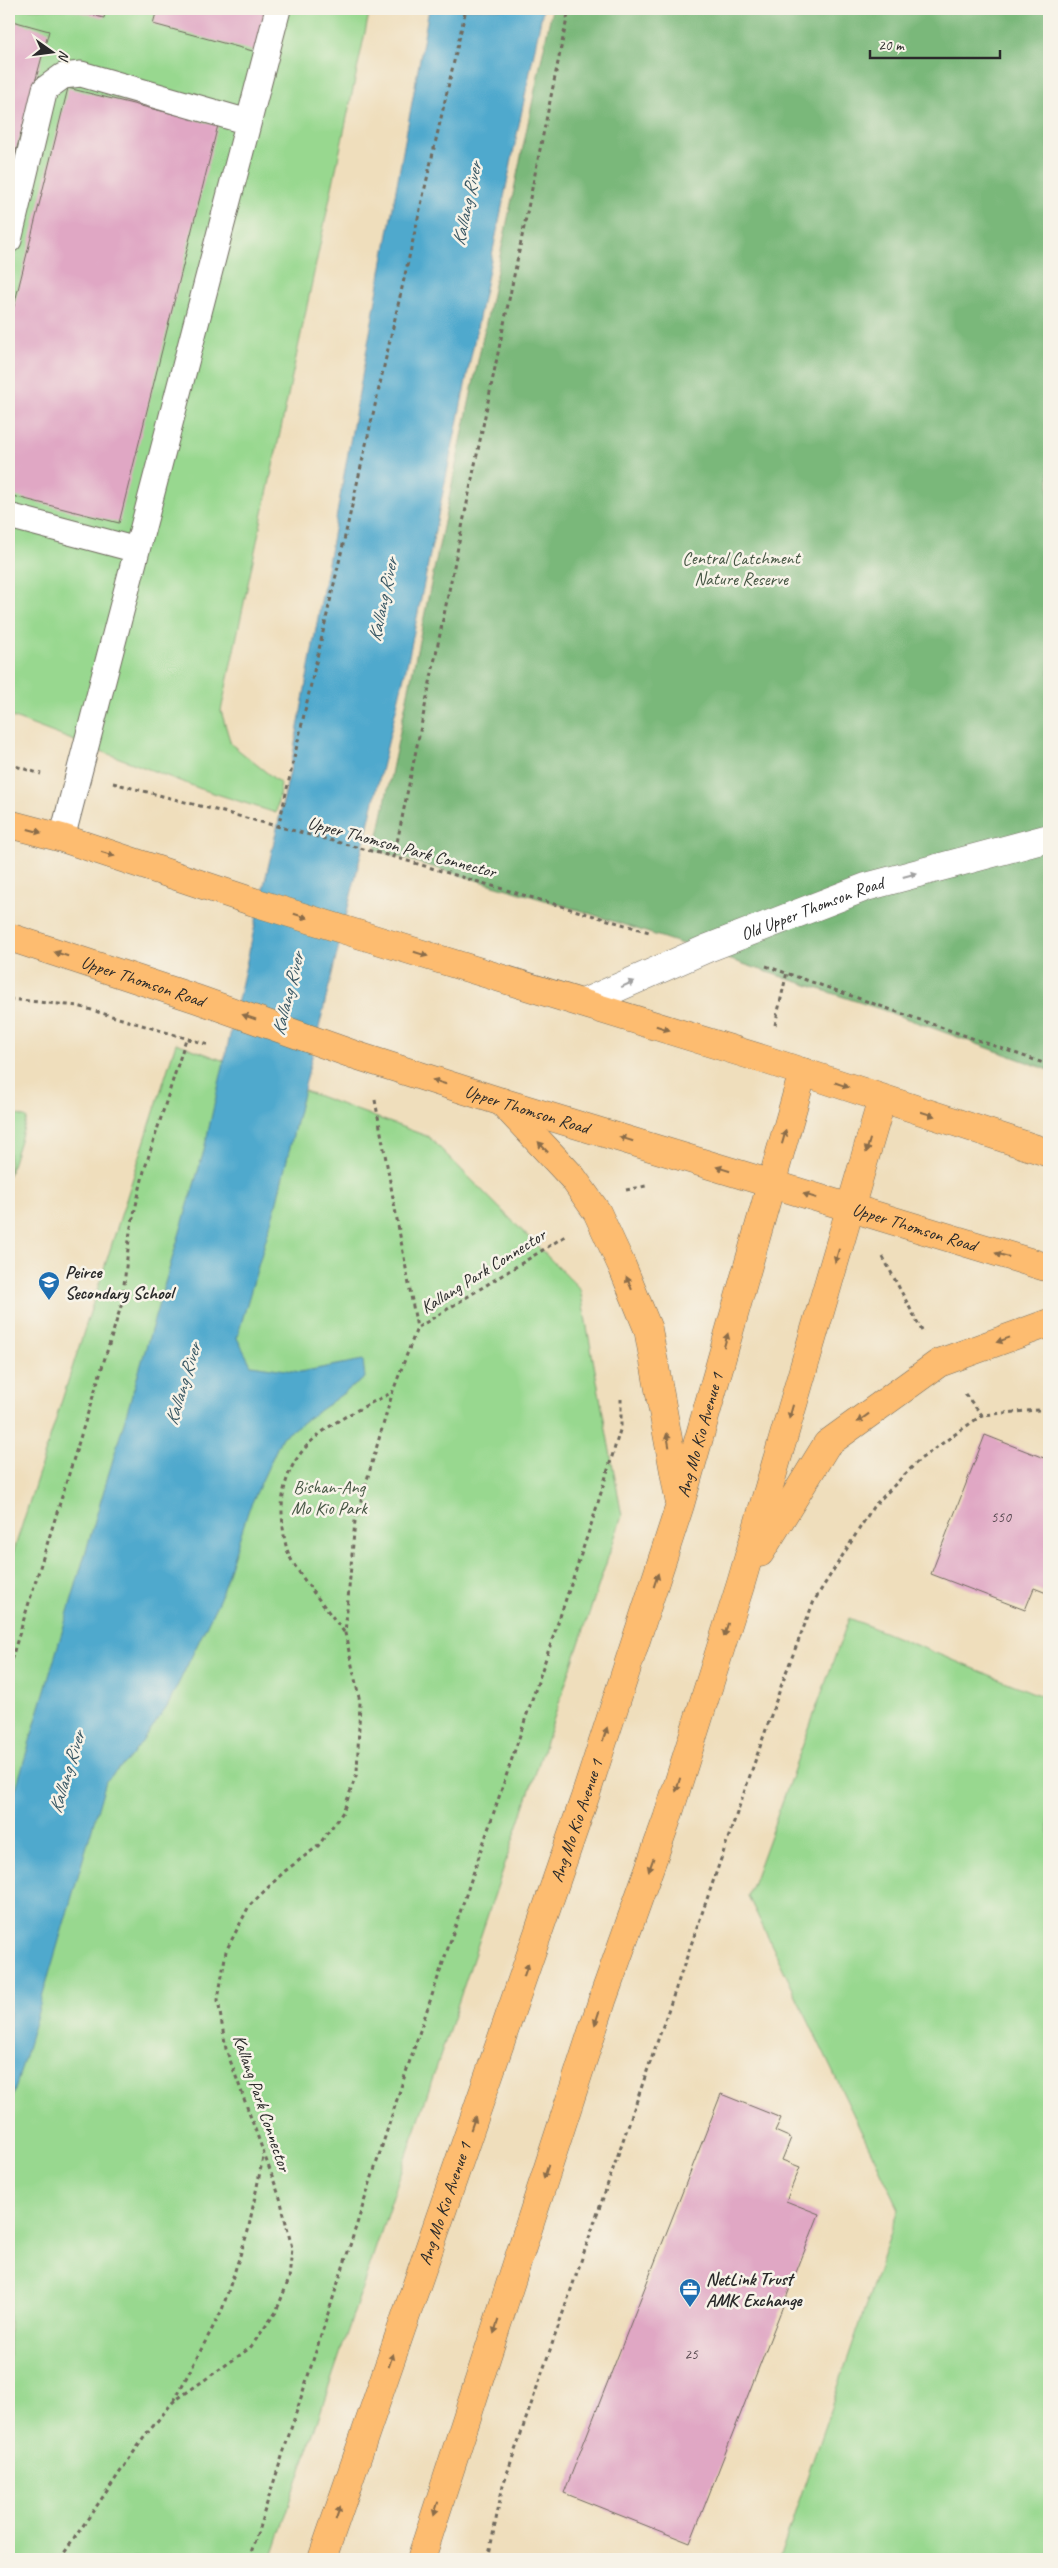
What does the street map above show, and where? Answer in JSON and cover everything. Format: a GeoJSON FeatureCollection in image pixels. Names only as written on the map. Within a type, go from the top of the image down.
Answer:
{"type":"FeatureCollection","features":[{"type":"Feature","properties":{"kind":"main road"},"geometry":{"type":"LineString","coordinates":[[9,824],[62,838],[254,902],[803,1072],[1049,1153]]}},
{"type":"Feature","properties":{"kind":"main road","name":"Upper Thomson Road"},"geometry":{"type":"LineString","coordinates":[[9,936],[328,1045],[502,1102],[1049,1268]]}},
{"type":"Feature","properties":{"kind":"main road","name":"Ang Mo Kio Avenue 1"},"geometry":{"type":"LineString","coordinates":[[322,2559],[585,1797],[680,1505],[803,1072]]}},
{"type":"Feature","properties":{"kind":"main road"},"geometry":{"type":"LineString","coordinates":[[421,2559],[600,2008],[667,1819],[741,1583],[882,1099]]}},
{"type":"Feature","properties":{"kind":"main road"},"geometry":{"type":"LineString","coordinates":[[502,1102],[573,1178],[597,1212],[622,1266],[648,1329],[680,1505]]}},
{"type":"Feature","properties":{"kind":"main road"},"geometry":{"type":"LineString","coordinates":[[741,1583],[827,1444],[939,1363],[1049,1323]]}},
{"type":"Feature","properties":{"kind":"street","name":"Old Upper Thomson Road"},"geometry":{"type":"LineString","coordinates":[[583,1003],[708,948],[866,887],[1049,838]]}},
{"type":"Feature","properties":{"kind":"lane"},"geometry":{"type":"LineString","coordinates":[[62,838],[278,9]]}},
{"type":"Feature","properties":{"kind":"lane"},"geometry":{"type":"LineString","coordinates":[[9,240],[45,89],[63,76],[81,74],[248,122]]}},
{"type":"Feature","properties":{"kind":"lane"},"geometry":{"type":"LineString","coordinates":[[9,516],[137,550]]}},
{"type":"Feature","properties":{"kind":"path"},"geometry":{"type":"LineString","coordinates":[[278,828],[466,9]]}},
{"type":"Feature","properties":{"kind":"path"},"geometry":{"type":"LineString","coordinates":[[394,857],[569,9]]}},
{"type":"Feature","properties":{"kind":"path","name":"Upper Thomson Park Connector"},"geometry":{"type":"LineString","coordinates":[[9,764],[76,785],[115,783],[278,828],[394,857],[787,972],[1049,1065]]}},
{"type":"Feature","properties":{"kind":"path"},"geometry":{"type":"LineString","coordinates":[[9,999],[78,1006],[214,1046]]}},
{"type":"Feature","properties":{"kind":"path"},"geometry":{"type":"LineString","coordinates":[[9,1667],[122,1304],[130,1231],[142,1179],[186,1039]]}},
{"type":"Feature","properties":{"kind":"path"},"geometry":{"type":"LineString","coordinates":[[373,1091],[417,1328]]}},
{"type":"Feature","properties":{"kind":"path","name":"Kallang Park Connector"},"geometry":{"type":"LineString","coordinates":[[60,2559],[144,2436],[173,2402],[250,2348],[276,2312],[289,2279],[292,2248],[280,2198],[226,2049],[218,2000],[226,1950],[249,1906],[285,1871],[318,1846],[343,1812],[358,1773],[360,1702],[345,1633],[355,1521],[393,1391],[417,1328],[572,1232]]}},
{"type":"Feature","properties":{"kind":"path"},"geometry":{"type":"LineString","coordinates":[[249,2559],[405,2074],[593,1519],[621,1427],[621,1390]]}},
{"type":"Feature","properties":{"kind":"path"},"geometry":{"type":"LineString","coordinates":[[345,1633],[292,1560],[283,1532],[282,1502],[289,1472],[305,1446],[328,1426],[393,1391]]}},
{"type":"Feature","properties":{"kind":"path"},"geometry":{"type":"LineString","coordinates":[[488,2559],[503,2485],[785,1675],[814,1601],[873,1507],[919,1460],[982,1415],[1049,1409]]}},
{"type":"Feature","properties":{"kind":"path"},"geometry":{"type":"LineString","coordinates":[[173,2402],[222,2310],[248,2231],[264,2152]]}},
{"type":"Feature","properties":{"kind":"green space"},"geometry":{"type":"Polygon","coordinates":[[[9,9],[370,9],[221,711],[231,744],[281,784],[276,813],[201,789],[9,716],[9,9]]]}},
{"type":"Feature","properties":{"kind":"green space","name":"Central Catchment Nature Reserve"},"geometry":{"type":"Polygon","coordinates":[[[552,9],[1049,9],[1049,1070],[880,1009],[585,912],[375,850],[552,9]]]}},
{"type":"Feature","properties":{"kind":"green space","name":"Bishan-Ang Mo Kio Park"},"geometry":{"type":"Polygon","coordinates":[[[176,1043],[429,1137],[580,1289],[622,1516],[271,2559],[9,2559],[9,1566],[176,1043]]]}},
{"type":"Feature","properties":{"kind":"green space"},"geometry":{"type":"Polygon","coordinates":[[[9,1112],[27,1118],[9,1175],[9,1112]]]}},
{"type":"Feature","properties":{"kind":"green space"},"geometry":{"type":"Polygon","coordinates":[[[849,1618],[1049,1699],[1049,2559],[779,2559],[899,2209],[748,1896],[849,1618]]]}},
{"type":"Feature","properties":{"kind":"water","name":"Kallang River"},"geometry":{"type":"Polygon","coordinates":[[[429,9],[543,9],[409,656],[276,1205],[237,1338],[251,1365],[300,1372],[363,1360],[365,1378],[282,1437],[249,1509],[220,1598],[167,1707],[131,1757],[106,1781],[9,2110],[9,1812],[203,1154],[290,771],[429,9]]]}},
{"type":"Feature","properties":{"kind":"building"},"geometry":{"type":"Polygon","coordinates":[[[66,9],[106,9],[104,18],[66,9]]]}},
{"type":"Feature","properties":{"kind":"building"},"geometry":{"type":"Polygon","coordinates":[[[157,9],[272,9],[260,53],[153,24],[157,9]]]}},
{"type":"Feature","properties":{"kind":"building"},"geometry":{"type":"Polygon","coordinates":[[[9,20],[49,31],[9,177],[9,20]]]}},
{"type":"Feature","properties":{"kind":"building"},"geometry":{"type":"Polygon","coordinates":[[[68,88],[218,125],[119,523],[9,495],[9,326],[68,88]]]}},
{"type":"Feature","properties":{"kind":"building"},"geometry":{"type":"Polygon","coordinates":[[[985,1435],[1049,1460],[1049,1594],[1034,1588],[1025,1610],[931,1574],[985,1435]]]}},
{"type":"Feature","properties":{"kind":"building"},"geometry":{"type":"Polygon","coordinates":[[[721,2094],[781,2118],[775,2131],[791,2138],[782,2160],[800,2167],[786,2201],[819,2214],[690,2543],[564,2493],[721,2094]]]}},
{"type":"Feature","properties":{"kind":"place","name":"Peirce Secondary School"},"geometry":{"type":"Point","coordinates":[49,1301]}},
{"type":"Feature","properties":{"kind":"place","name":"NetLink Trust AMK Exchange"},"geometry":{"type":"Point","coordinates":[690,2308]}}]}
